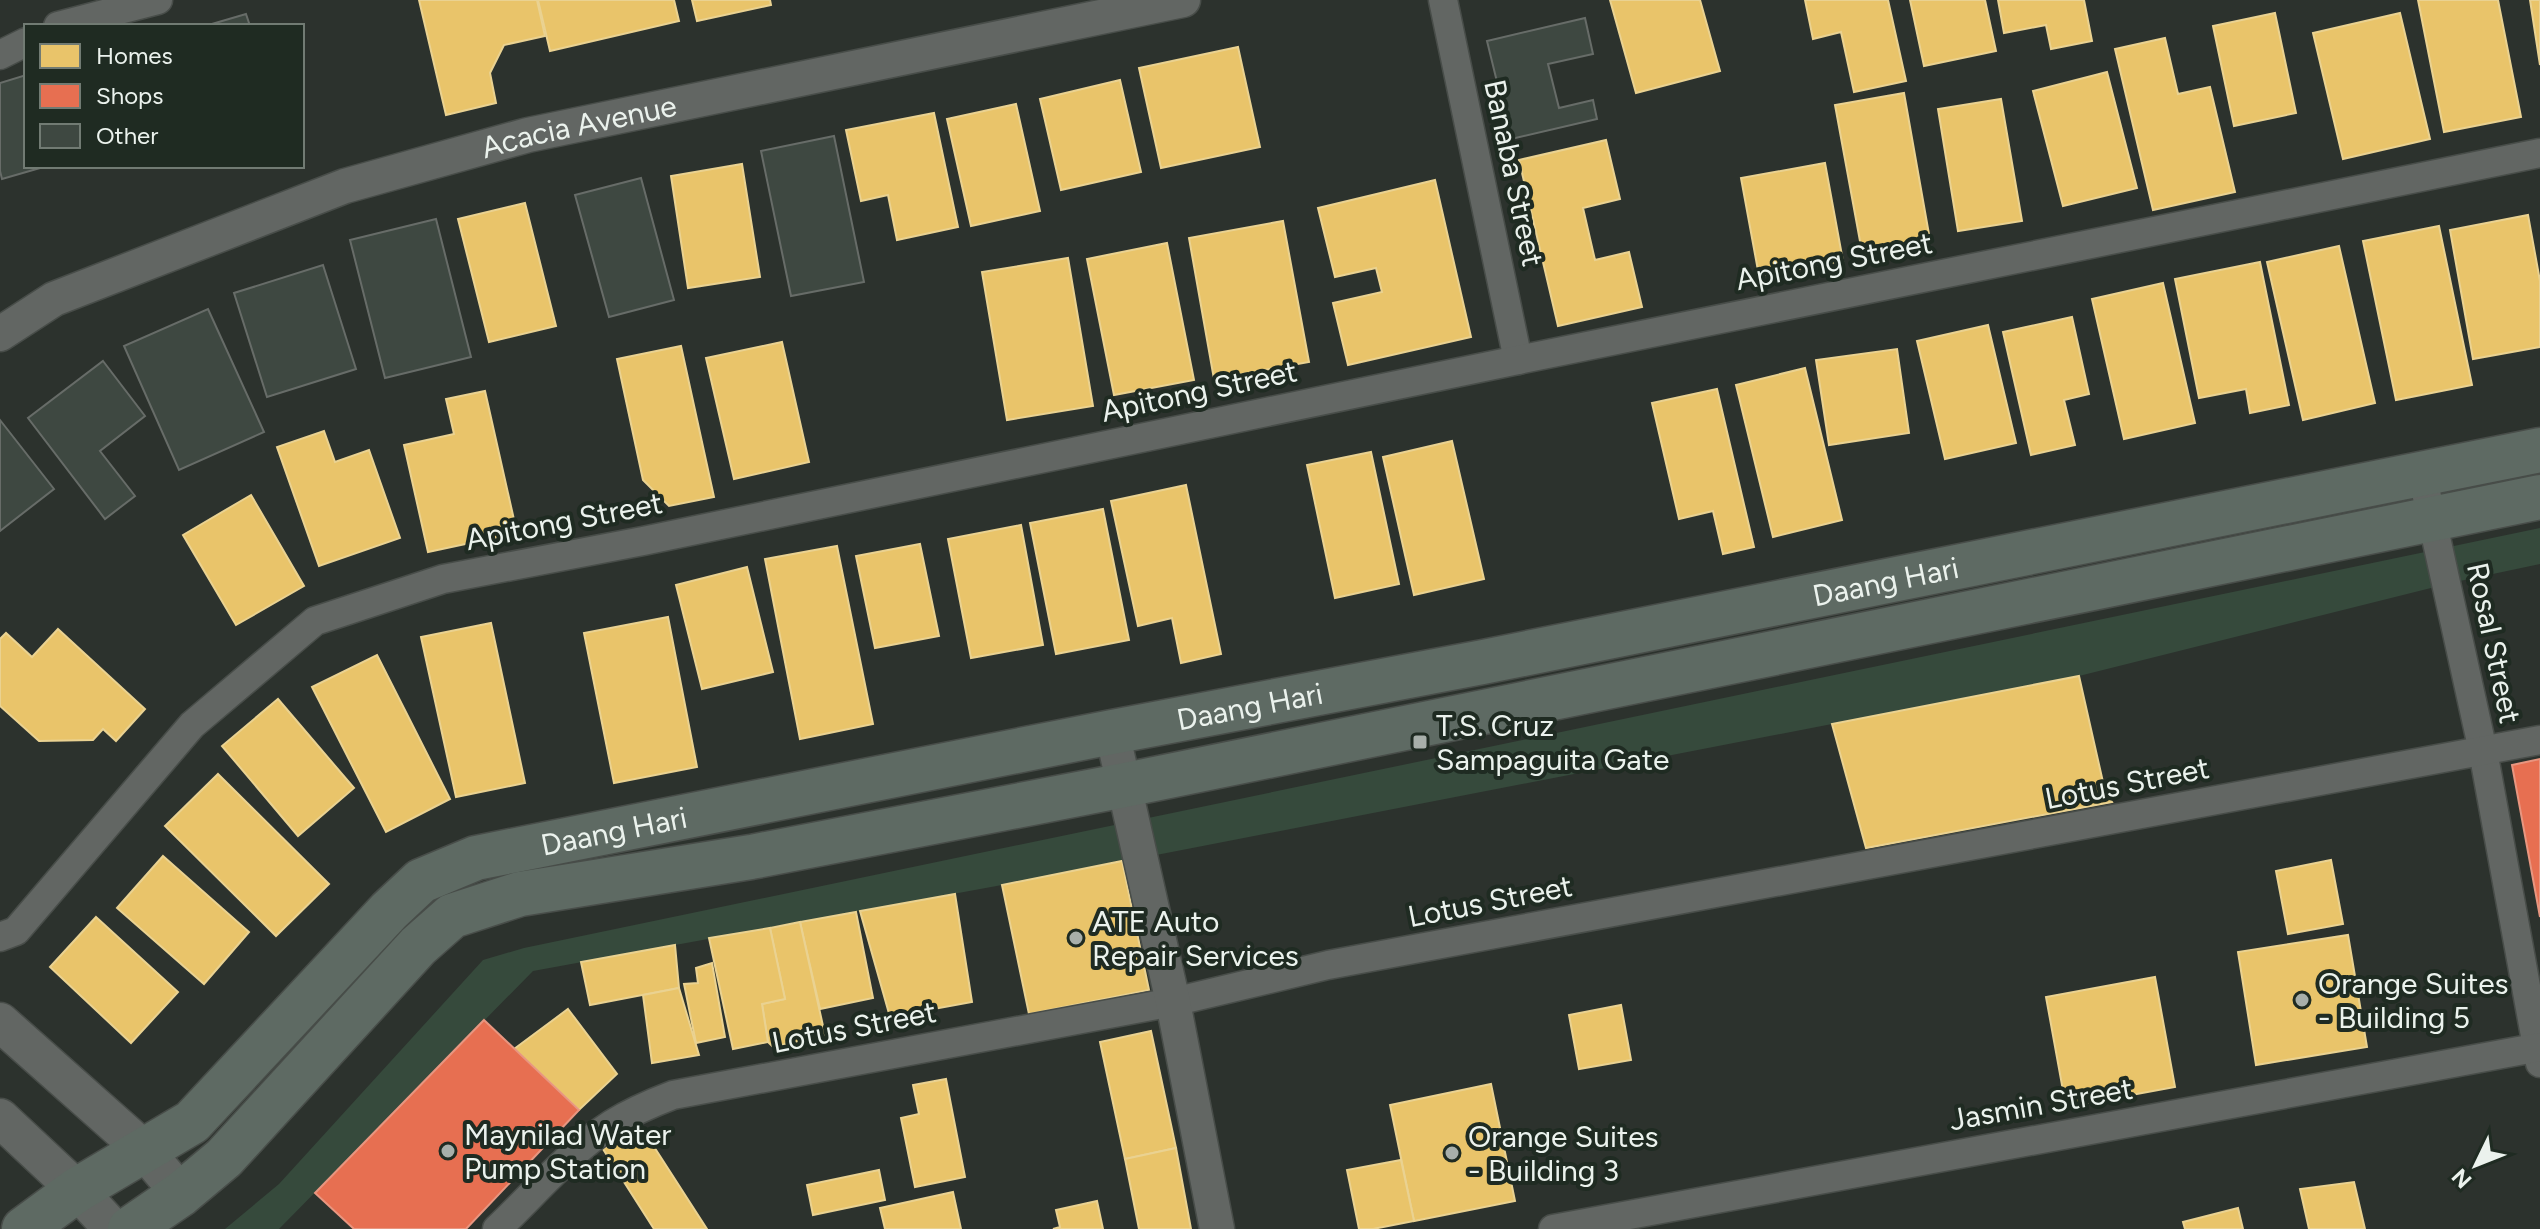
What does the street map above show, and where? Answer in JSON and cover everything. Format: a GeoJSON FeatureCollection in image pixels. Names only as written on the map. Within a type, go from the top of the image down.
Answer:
{"type":"FeatureCollection","features":[{"type":"Feature","properties":{"kind":"main road","name":"Daang Hari"},"geometry":{"type":"LineString","coordinates":[[24,1229],[77,1190],[192,1122],[389,911],[421,881],[476,858],[1499,659],[2540,450]]}},
{"type":"Feature","properties":{"kind":"main road","name":"Daang Hari"},"geometry":{"type":"LineString","coordinates":[[130,1229],[181,1194],[224,1158],[418,946],[452,916],[520,894],[751,857],[1125,785],[2540,497]]}},
{"type":"Feature","properties":{"kind":"main road"},"geometry":{"type":"LineString","coordinates":[[0,1022],[143,1149],[181,1194]]}},
{"type":"Feature","properties":{"kind":"main road"},"geometry":{"type":"LineString","coordinates":[[0,1118],[77,1190],[113,1229]]}},
{"type":"Feature","properties":{"kind":"street"},"geometry":{"type":"LineString","coordinates":[[66,24],[158,0]]}},
{"type":"Feature","properties":{"kind":"street","name":"Acacia Avenue"},"geometry":{"type":"LineString","coordinates":[[0,334],[54,299],[345,186],[528,135],[1183,0]]}},
{"type":"Feature","properties":{"kind":"street","name":"Banaba Street"},"geometry":{"type":"LineString","coordinates":[[1443,0],[1518,360]]}},
{"type":"Feature","properties":{"kind":"street"},"geometry":{"type":"LineString","coordinates":[[0,55],[24,43]]}},
{"type":"Feature","properties":{"kind":"street","name":"Apitong Street"},"geometry":{"type":"LineString","coordinates":[[0,937],[16,931],[192,725],[315,621],[443,579],[643,541],[2540,153]]}},
{"type":"Feature","properties":{"kind":"street","name":"Rosal Street"},"geometry":{"type":"LineString","coordinates":[[2422,474],[2483,751],[2539,1053]]}},
{"type":"Feature","properties":{"kind":"street"},"geometry":{"type":"LineString","coordinates":[[1112,732],[1173,1002],[1217,1229]]}},
{"type":"Feature","properties":{"kind":"street","name":"Lotus Street"},"geometry":{"type":"LineString","coordinates":[[497,1229],[578,1150],[612,1124],[644,1106],[673,1095],[1173,1002],[1343,962],[2540,740]]}},
{"type":"Feature","properties":{"kind":"street","name":"Jasmin Street"},"geometry":{"type":"LineString","coordinates":[[1553,1229],[2539,1053]]}},
{"type":"Feature","properties":{"kind":"green space"},"geometry":{"type":"Polygon","coordinates":[[[2540,528],[2540,564],[2455,582],[2079,676],[1002,885],[533,971],[279,1229],[225,1229],[279,1184],[483,960],[524,948],[2540,528]]]}},
{"type":"Feature","properties":{"kind":"building: Homes"},"geometry":{"type":"Polygon","coordinates":[[[419,0],[537,0],[545,36],[504,45],[490,73],[496,103],[446,115],[419,0]]]}},
{"type":"Feature","properties":{"kind":"building: Homes"},"geometry":{"type":"Polygon","coordinates":[[[538,0],[674,0],[679,21],[550,51],[538,0]]]}},
{"type":"Feature","properties":{"kind":"building: Homes"},"geometry":{"type":"Polygon","coordinates":[[[692,0],[770,0],[771,5],[697,21],[692,0]]]}},
{"type":"Feature","properties":{"kind":"building: Homes"},"geometry":{"type":"Polygon","coordinates":[[[1610,0],[1700,0],[1720,71],[1636,93],[1610,0]]]}},
{"type":"Feature","properties":{"kind":"building: Homes"},"geometry":{"type":"Polygon","coordinates":[[[1805,0],[1888,0],[1906,81],[1854,92],[1841,32],[1813,39],[1805,0]]]}},
{"type":"Feature","properties":{"kind":"building: Homes"},"geometry":{"type":"Polygon","coordinates":[[[1910,0],[1985,0],[1996,51],[1924,66],[1910,0]]]}},
{"type":"Feature","properties":{"kind":"building: Homes"},"geometry":{"type":"Polygon","coordinates":[[[1998,0],[2084,0],[2092,41],[2051,49],[2046,25],[2004,33],[1998,0]]]}},
{"type":"Feature","properties":{"kind":"building: Homes"},"geometry":{"type":"Polygon","coordinates":[[[2418,0],[2498,0],[2521,117],[2444,132],[2418,0]]]}},
{"type":"Feature","properties":{"kind":"building: Homes"},"geometry":{"type":"Polygon","coordinates":[[[2530,0],[2540,0],[2540,65],[2530,0]]]}},
{"type":"Feature","properties":{"kind":"building: Homes"},"geometry":{"type":"Polygon","coordinates":[[[2275,13],[2296,113],[2234,126],[2213,26],[2275,13]]]}},
{"type":"Feature","properties":{"kind":"building: Homes"},"geometry":{"type":"Polygon","coordinates":[[[2400,13],[2430,139],[2343,159],[2313,33],[2400,13]]]}},
{"type":"Feature","properties":{"kind":"building: Homes"},"geometry":{"type":"Polygon","coordinates":[[[2165,38],[2178,94],[2210,87],[2235,192],[2153,210],[2115,49],[2165,38]]]}},
{"type":"Feature","properties":{"kind":"building: Homes"},"geometry":{"type":"Polygon","coordinates":[[[1238,47],[1260,147],[1161,168],[1139,68],[1238,47]]]}},
{"type":"Feature","properties":{"kind":"building: Homes"},"geometry":{"type":"Polygon","coordinates":[[[2107,72],[2137,188],[2063,206],[2033,91],[2107,72]]]}},
{"type":"Feature","properties":{"kind":"building: Homes"},"geometry":{"type":"Polygon","coordinates":[[[1120,80],[1141,172],[1061,190],[1040,99],[1120,80]]]}},
{"type":"Feature","properties":{"kind":"building: Homes"},"geometry":{"type":"Polygon","coordinates":[[[1904,93],[1930,240],[1862,252],[1835,105],[1904,93]]]}},
{"type":"Feature","properties":{"kind":"building: Homes"},"geometry":{"type":"Polygon","coordinates":[[[2001,99],[2022,221],[1958,231],[1938,109],[2001,99]]]}},
{"type":"Feature","properties":{"kind":"building: Homes"},"geometry":{"type":"Polygon","coordinates":[[[1016,104],[1040,211],[971,226],[947,119],[1016,104]]]}},
{"type":"Feature","properties":{"kind":"building: Homes"},"geometry":{"type":"Polygon","coordinates":[[[934,113],[958,227],[897,240],[888,195],[861,201],[846,130],[934,113]]]}},
{"type":"Feature","properties":{"kind":"building: Homes"},"geometry":{"type":"Polygon","coordinates":[[[1606,140],[1620,199],[1583,208],[1595,260],[1629,252],[1642,307],[1558,326],[1519,160],[1606,140]]]}},
{"type":"Feature","properties":{"kind":"building: Homes"},"geometry":{"type":"Polygon","coordinates":[[[1825,163],[1843,261],[1759,276],[1741,178],[1825,163]]]}},
{"type":"Feature","properties":{"kind":"building: Homes"},"geometry":{"type":"Polygon","coordinates":[[[742,164],[760,277],[688,288],[671,176],[742,164]]]}},
{"type":"Feature","properties":{"kind":"building: Homes"},"geometry":{"type":"Polygon","coordinates":[[[1435,180],[1471,337],[1348,365],[1333,303],[1382,292],[1376,268],[1335,277],[1318,208],[1435,180]]]}},
{"type":"Feature","properties":{"kind":"building: Homes"},"geometry":{"type":"Polygon","coordinates":[[[525,203],[556,326],[489,342],[458,219],[525,203]]]}},
{"type":"Feature","properties":{"kind":"building: Homes"},"geometry":{"type":"Polygon","coordinates":[[[2528,215],[2540,281],[2540,347],[2473,359],[2450,230],[2528,215]]]}},
{"type":"Feature","properties":{"kind":"building: Homes"},"geometry":{"type":"Polygon","coordinates":[[[1283,221],[1309,362],[1214,379],[1189,238],[1283,221]]]}},
{"type":"Feature","properties":{"kind":"building: Homes"},"geometry":{"type":"Polygon","coordinates":[[[2439,226],[2472,385],[2396,400],[2363,241],[2439,226]]]}},
{"type":"Feature","properties":{"kind":"building: Homes"},"geometry":{"type":"Polygon","coordinates":[[[1167,243],[1194,380],[1114,395],[1087,259],[1167,243]]]}},
{"type":"Feature","properties":{"kind":"building: Homes"},"geometry":{"type":"Polygon","coordinates":[[[2339,246],[2375,403],[2303,420],[2267,262],[2339,246]]]}},
{"type":"Feature","properties":{"kind":"building: Homes"},"geometry":{"type":"Polygon","coordinates":[[[1068,258],[1093,406],[1007,420],[982,272],[1068,258]]]}},
{"type":"Feature","properties":{"kind":"building: Homes"},"geometry":{"type":"Polygon","coordinates":[[[2260,262],[2289,405],[2250,413],[2246,389],[2199,398],[2175,279],[2260,262]]]}},
{"type":"Feature","properties":{"kind":"building: Homes"},"geometry":{"type":"Polygon","coordinates":[[[2163,283],[2195,423],[2124,439],[2092,299],[2163,283]]]}},
{"type":"Feature","properties":{"kind":"building: Homes"},"geometry":{"type":"Polygon","coordinates":[[[2072,317],[2089,394],[2064,400],[2075,445],[2031,455],[2003,332],[2072,317]]]}},
{"type":"Feature","properties":{"kind":"building: Homes"},"geometry":{"type":"Polygon","coordinates":[[[1988,325],[2016,443],[1945,459],[1917,341],[1988,325]]]}},
{"type":"Feature","properties":{"kind":"building: Homes"},"geometry":{"type":"Polygon","coordinates":[[[782,342],[809,462],[734,479],[706,358],[782,342]]]}},
{"type":"Feature","properties":{"kind":"building: Homes"},"geometry":{"type":"Polygon","coordinates":[[[681,346],[714,497],[669,506],[643,480],[617,359],[681,346]]]}},
{"type":"Feature","properties":{"kind":"building: Homes"},"geometry":{"type":"Polygon","coordinates":[[[1897,349],[1909,433],[1829,445],[1816,360],[1897,349]]]}},
{"type":"Feature","properties":{"kind":"building: Homes"},"geometry":{"type":"Polygon","coordinates":[[[1805,368],[1842,520],[1773,537],[1736,385],[1805,368]]]}},
{"type":"Feature","properties":{"kind":"building: Homes"},"geometry":{"type":"Polygon","coordinates":[[[1717,389],[1754,547],[1723,554],[1713,511],[1679,519],[1652,403],[1717,389]]]}},
{"type":"Feature","properties":{"kind":"building: Homes"},"geometry":{"type":"Polygon","coordinates":[[[485,391],[517,533],[428,552],[404,445],[454,434],[446,399],[485,391]]]}},
{"type":"Feature","properties":{"kind":"building: Homes"},"geometry":{"type":"Polygon","coordinates":[[[324,431],[335,462],[369,450],[400,538],[319,566],[277,447],[324,431]]]}},
{"type":"Feature","properties":{"kind":"building: Homes"},"geometry":{"type":"Polygon","coordinates":[[[1452,441],[1484,579],[1414,595],[1383,457],[1452,441]]]}},
{"type":"Feature","properties":{"kind":"building: Homes"},"geometry":{"type":"Polygon","coordinates":[[[1371,452],[1399,584],[1335,598],[1307,465],[1371,452]]]}},
{"type":"Feature","properties":{"kind":"building: Homes"},"geometry":{"type":"Polygon","coordinates":[[[1186,485],[1221,654],[1181,663],[1172,618],[1138,626],[1111,501],[1186,485]]]}},
{"type":"Feature","properties":{"kind":"building: Homes"},"geometry":{"type":"Polygon","coordinates":[[[251,495],[304,586],[236,625],[183,535],[251,495]]]}},
{"type":"Feature","properties":{"kind":"building: Homes"},"geometry":{"type":"Polygon","coordinates":[[[1103,509],[1129,640],[1056,654],[1030,523],[1103,509]]]}},
{"type":"Feature","properties":{"kind":"building: Homes"},"geometry":{"type":"Polygon","coordinates":[[[1021,525],[1043,645],[971,658],[948,539],[1021,525]]]}},
{"type":"Feature","properties":{"kind":"building: Homes"},"geometry":{"type":"Polygon","coordinates":[[[920,544],[939,636],[875,648],[856,556],[920,544]]]}},
{"type":"Feature","properties":{"kind":"building: Homes"},"geometry":{"type":"Polygon","coordinates":[[[837,546],[873,724],[800,739],[765,559],[837,546]]]}},
{"type":"Feature","properties":{"kind":"building: Homes"},"geometry":{"type":"Polygon","coordinates":[[[747,567],[773,672],[702,689],[676,585],[747,567]]]}},
{"type":"Feature","properties":{"kind":"building: Homes"},"geometry":{"type":"Polygon","coordinates":[[[668,617],[697,767],[614,783],[584,633],[668,617]]]}},
{"type":"Feature","properties":{"kind":"building: Homes"},"geometry":{"type":"Polygon","coordinates":[[[491,623],[525,783],[456,797],[421,637],[491,623]]]}},
{"type":"Feature","properties":{"kind":"building: Homes"},"geometry":{"type":"Polygon","coordinates":[[[58,629],[145,709],[116,741],[103,729],[93,740],[39,741],[0,706],[0,639],[6,633],[32,657],[58,629]]]}},
{"type":"Feature","properties":{"kind":"building: Homes"},"geometry":{"type":"Polygon","coordinates":[[[377,655],[450,799],[386,832],[312,687],[377,655]]]}},
{"type":"Feature","properties":{"kind":"building: Homes"},"geometry":{"type":"Polygon","coordinates":[[[2079,676],[2105,791],[2112,802],[1866,848],[1832,724],[2079,676]]]}},
{"type":"Feature","properties":{"kind":"building: Homes"},"geometry":{"type":"Polygon","coordinates":[[[278,699],[354,788],[298,836],[222,746],[278,699]]]}},
{"type":"Feature","properties":{"kind":"building: Homes"},"geometry":{"type":"Polygon","coordinates":[[[218,774],[329,884],[276,936],[165,826],[218,774]]]}},
{"type":"Feature","properties":{"kind":"building: Homes"},"geometry":{"type":"Polygon","coordinates":[[[163,856],[249,932],[204,984],[117,908],[163,856]]]}},
{"type":"Feature","properties":{"kind":"building: Homes"},"geometry":{"type":"Polygon","coordinates":[[[2331,860],[2343,924],[2288,934],[2276,871],[2331,860]]]}},
{"type":"Feature","properties":{"kind":"building: Homes","name":"ATE Auto Repair Services"},"geometry":{"type":"Polygon","coordinates":[[[1122,861],[1149,990],[1029,1014],[1002,885],[1122,861]]]}},
{"type":"Feature","properties":{"kind":"building: Homes"},"geometry":{"type":"Polygon","coordinates":[[[955,894],[972,1002],[890,1017],[860,911],[955,894]]]}},
{"type":"Feature","properties":{"kind":"building: Homes"},"geometry":{"type":"Polygon","coordinates":[[[856,912],[873,998],[820,1009],[800,922],[856,912]]]}},
{"type":"Feature","properties":{"kind":"building: Homes"},"geometry":{"type":"Polygon","coordinates":[[[96,917],[178,992],[131,1043],[50,967],[96,917]]]}},
{"type":"Feature","properties":{"kind":"building: Homes"},"geometry":{"type":"Polygon","coordinates":[[[800,922],[825,1035],[773,1047],[768,1042],[762,1004],[785,999],[770,928],[800,922]]]}},
{"type":"Feature","properties":{"kind":"building: Homes"},"geometry":{"type":"Polygon","coordinates":[[[770,928],[785,999],[762,1004],[768,1042],[733,1049],[709,938],[770,928]]]}},
{"type":"Feature","properties":{"kind":"building: Homes","name":"Orange Suites - Building 5"},"geometry":{"type":"Polygon","coordinates":[[[2348,935],[2367,1047],[2256,1065],[2238,952],[2348,935]]]}},
{"type":"Feature","properties":{"kind":"building: Homes"},"geometry":{"type":"Polygon","coordinates":[[[675,945],[679,988],[590,1005],[581,962],[675,945]]]}},
{"type":"Feature","properties":{"kind":"building: Homes"},"geometry":{"type":"Polygon","coordinates":[[[712,963],[725,1037],[696,1043],[684,984],[698,983],[696,968],[712,963]]]}},
{"type":"Feature","properties":{"kind":"building: Homes"},"geometry":{"type":"Polygon","coordinates":[[[2155,977],[2175,1087],[2066,1107],[2046,997],[2155,977]]]}},
{"type":"Feature","properties":{"kind":"building: Homes"},"geometry":{"type":"Polygon","coordinates":[[[679,988],[699,1055],[652,1063],[643,995],[679,988]]]}},
{"type":"Feature","properties":{"kind":"building: Homes"},"geometry":{"type":"Polygon","coordinates":[[[1621,1005],[1631,1060],[1579,1069],[1569,1015],[1621,1005]]]}},
{"type":"Feature","properties":{"kind":"building: Homes"},"geometry":{"type":"Polygon","coordinates":[[[568,1009],[617,1074],[579,1110],[514,1049],[568,1009]]]}},
{"type":"Feature","properties":{"kind":"building: Homes"},"geometry":{"type":"Polygon","coordinates":[[[1151,1031],[1176,1148],[1125,1159],[1100,1042],[1151,1031]]]}},
{"type":"Feature","properties":{"kind":"building: Homes"},"geometry":{"type":"Polygon","coordinates":[[[946,1079],[965,1177],[915,1187],[901,1118],[919,1114],[913,1085],[946,1079]]]}},
{"type":"Feature","properties":{"kind":"building: Homes","name":"Orange Suites - Building 3"},"geometry":{"type":"Polygon","coordinates":[[[1491,1084],[1515,1201],[1414,1221],[1390,1105],[1491,1084]]]}},
{"type":"Feature","properties":{"kind":"building: Homes"},"geometry":{"type":"Polygon","coordinates":[[[640,1125],[707,1229],[654,1229],[603,1149],[640,1125]]]}},
{"type":"Feature","properties":{"kind":"building: Homes"},"geometry":{"type":"Polygon","coordinates":[[[1176,1148],[1191,1229],[1139,1229],[1125,1159],[1176,1148]]]}},
{"type":"Feature","properties":{"kind":"building: Homes"},"geometry":{"type":"Polygon","coordinates":[[[1401,1160],[1414,1221],[1359,1229],[1347,1170],[1401,1160]]]}},
{"type":"Feature","properties":{"kind":"building: Homes"},"geometry":{"type":"Polygon","coordinates":[[[879,1170],[885,1200],[813,1215],[807,1185],[879,1170]]]}},
{"type":"Feature","properties":{"kind":"building: Homes"},"geometry":{"type":"Polygon","coordinates":[[[2354,1182],[2365,1229],[2309,1229],[2300,1189],[2354,1182]]]}},
{"type":"Feature","properties":{"kind":"building: Homes"},"geometry":{"type":"Polygon","coordinates":[[[953,1192],[961,1229],[885,1229],[880,1208],[953,1192]]]}},
{"type":"Feature","properties":{"kind":"building: Homes"},"geometry":{"type":"Polygon","coordinates":[[[1097,1201],[1103,1229],[1053,1229],[1060,1227],[1056,1210],[1097,1201]]]}},
{"type":"Feature","properties":{"kind":"building: Homes"},"geometry":{"type":"Polygon","coordinates":[[[2238,1208],[2243,1229],[2185,1229],[2183,1222],[2238,1208]]]}},
{"type":"Feature","properties":{"kind":"building: Shops"},"geometry":{"type":"Polygon","coordinates":[[[2540,759],[2540,917],[2512,765],[2540,759]]]}},
{"type":"Feature","properties":{"kind":"building: Shops","name":"Maynilad Water Pump Station"},"geometry":{"type":"Polygon","coordinates":[[[484,1020],[579,1110],[466,1229],[354,1229],[315,1193],[484,1020]]]}},
{"type":"Feature","properties":{"kind":"building: Other"},"geometry":{"type":"Polygon","coordinates":[[[246,14],[249,24],[212,24],[246,14]]]}},
{"type":"Feature","properties":{"kind":"building: Other"},"geometry":{"type":"Polygon","coordinates":[[[1585,18],[1593,54],[1548,64],[1559,108],[1593,100],[1597,119],[1511,139],[1487,41],[1585,18]]]}},
{"type":"Feature","properties":{"kind":"building: Other"},"geometry":{"type":"Polygon","coordinates":[[[24,76],[24,168],[40,168],[2,179],[0,171],[0,83],[24,76]]]}},
{"type":"Feature","properties":{"kind":"building: Other"},"geometry":{"type":"Polygon","coordinates":[[[834,136],[864,282],[791,296],[761,151],[834,136]]]}},
{"type":"Feature","properties":{"kind":"building: Other"},"geometry":{"type":"Polygon","coordinates":[[[641,178],[674,300],[609,317],[575,195],[641,178]]]}},
{"type":"Feature","properties":{"kind":"building: Other"},"geometry":{"type":"Polygon","coordinates":[[[436,219],[471,357],[385,378],[350,240],[436,219]]]}},
{"type":"Feature","properties":{"kind":"building: Other"},"geometry":{"type":"Polygon","coordinates":[[[323,265],[356,369],[267,397],[234,293],[323,265]]]}},
{"type":"Feature","properties":{"kind":"building: Other"},"geometry":{"type":"Polygon","coordinates":[[[208,309],[264,432],[179,470],[124,346],[208,309]]]}},
{"type":"Feature","properties":{"kind":"building: Other"},"geometry":{"type":"Polygon","coordinates":[[[103,361],[145,416],[100,451],[135,496],[105,519],[28,418],[103,361]]]}},
{"type":"Feature","properties":{"kind":"building: Other"},"geometry":{"type":"Polygon","coordinates":[[[0,420],[54,489],[0,531],[0,420]]]}},
{"type":"Feature","properties":{"kind":"place","name":"T.S. Cruz Sampaguita Gate"},"geometry":{"type":"Point","coordinates":[1420,742]}},
{"type":"Feature","properties":{"kind":"place","name":"ATE Auto Repair Services"},"geometry":{"type":"Point","coordinates":[1076,938]}},
{"type":"Feature","properties":{"kind":"place","name":"Orange Suites - Building 5"},"geometry":{"type":"Point","coordinates":[2302,1000]}},
{"type":"Feature","properties":{"kind":"place","name":"Maynilad Water Pump Station"},"geometry":{"type":"Point","coordinates":[448,1151]}},
{"type":"Feature","properties":{"kind":"place","name":"Orange Suites - Building 3"},"geometry":{"type":"Point","coordinates":[1452,1153]}}]}
